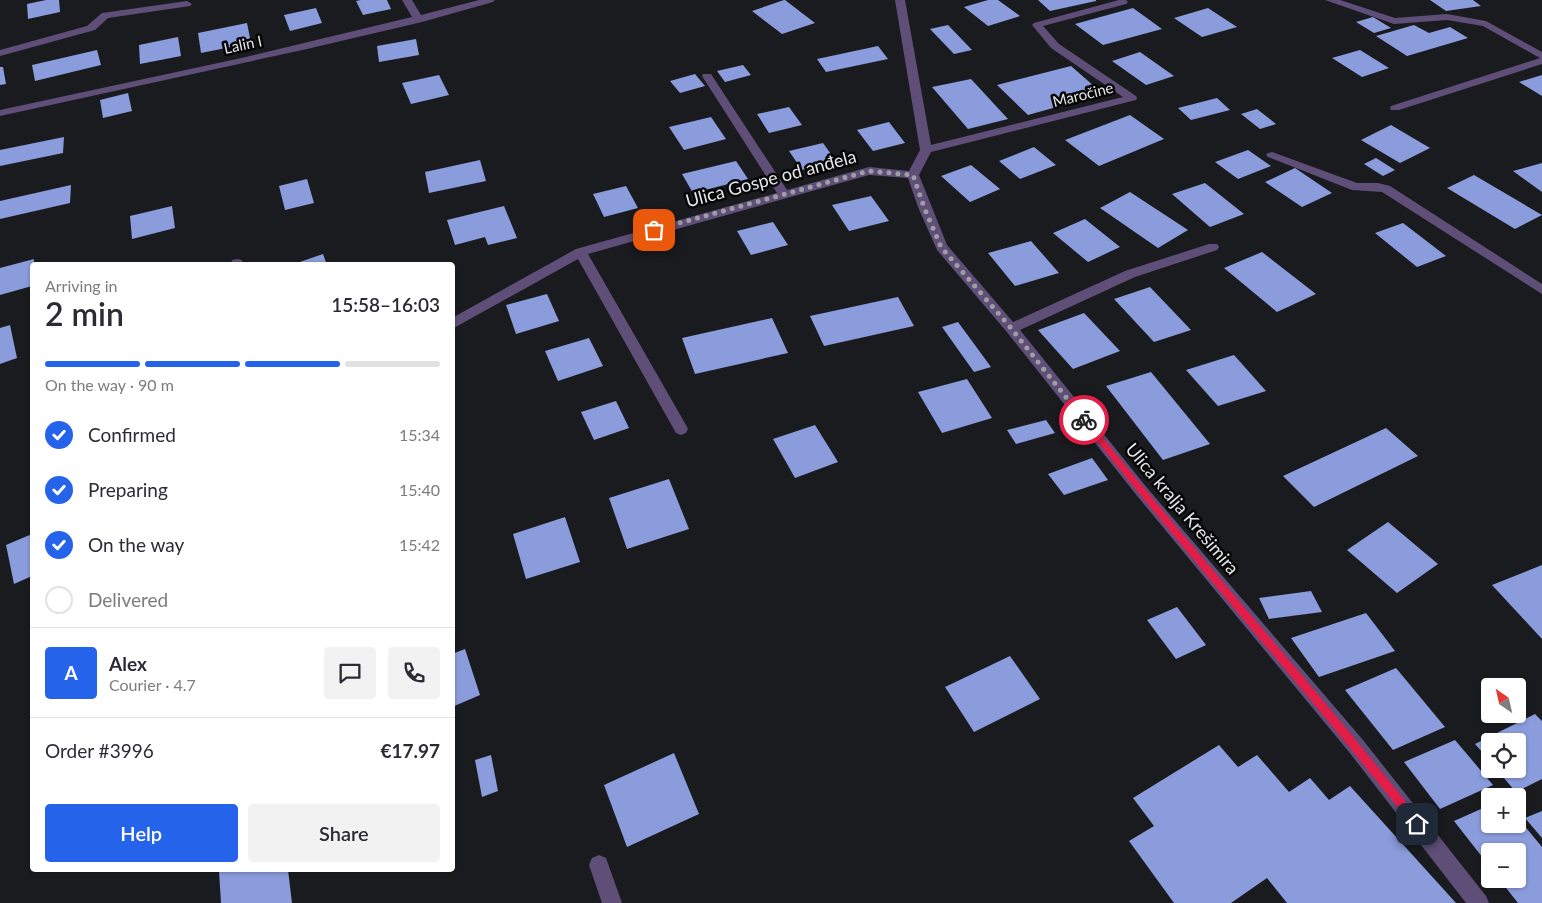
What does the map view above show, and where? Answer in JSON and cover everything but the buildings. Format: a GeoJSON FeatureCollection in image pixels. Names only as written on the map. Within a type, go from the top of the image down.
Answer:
{"type":"FeatureCollection","features":[{"type":"Feature","properties":{"kind":"street"},"geometry":{"type":"LineString","coordinates":[[406,0],[418,20]]}},
{"type":"Feature","properties":{"kind":"street","name":"Lalin I"},"geometry":{"type":"LineString","coordinates":[[0,113],[280,52],[418,20],[490,0]]}},
{"type":"Feature","properties":{"kind":"street"},"geometry":{"type":"LineString","coordinates":[[900,0],[926,150],[913,175]]}},
{"type":"Feature","properties":{"kind":"street"},"geometry":{"type":"LineString","coordinates":[[1330,0],[1394,21],[1448,17],[1486,24],[1542,56]]}},
{"type":"Feature","properties":{"kind":"street","name":"Maročine"},"geometry":{"type":"LineString","coordinates":[[926,150],[1132,98],[1055,46],[1037,25],[1123,2]]}},
{"type":"Feature","properties":{"kind":"street"},"geometry":{"type":"LineString","coordinates":[[0,53],[91,28],[105,15],[187,4]]}},
{"type":"Feature","properties":{"kind":"street"},"geometry":{"type":"LineString","coordinates":[[1395,108],[1542,61]]}},
{"type":"Feature","properties":{"kind":"street"},"geometry":{"type":"LineString","coordinates":[[707,76],[784,194]]}},
{"type":"Feature","properties":{"kind":"street"},"geometry":{"type":"LineString","coordinates":[[1272,155],[1356,187],[1386,189],[1542,290]]}},
{"type":"Feature","properties":{"kind":"street","name":"Ulica Gospe od anđela"},"geometry":{"type":"LineString","coordinates":[[455,322],[580,252],[869,171],[913,175]]}},
{"type":"Feature","properties":{"kind":"street","name":"Ulica kralja Krešimira"},"geometry":{"type":"LineString","coordinates":[[913,175],[941,247],[1011,328],[1143,494],[1356,746],[1479,903]]}},
{"type":"Feature","properties":{"kind":"street"},"geometry":{"type":"LineString","coordinates":[[1011,328],[1130,274],[1213,247]]}},
{"type":"Feature","properties":{"kind":"street"},"geometry":{"type":"LineString","coordinates":[[580,252],[681,429]]}},
{"type":"Feature","properties":{"kind":"street"},"geometry":{"type":"LineString","coordinates":[[599,865],[612,903]]}},
{"type":"Feature","properties":{"kind":"way so far"},"geometry":{"type":"LineString","coordinates":[[654,230],[869,171],[913,175],[941,247],[1011,328],[1084,420]]}},
{"type":"Feature","properties":{"kind":"route"},"geometry":{"type":"LineString","coordinates":[[1084,420],[1143,494],[1356,746],[1417,824]]}}]}
